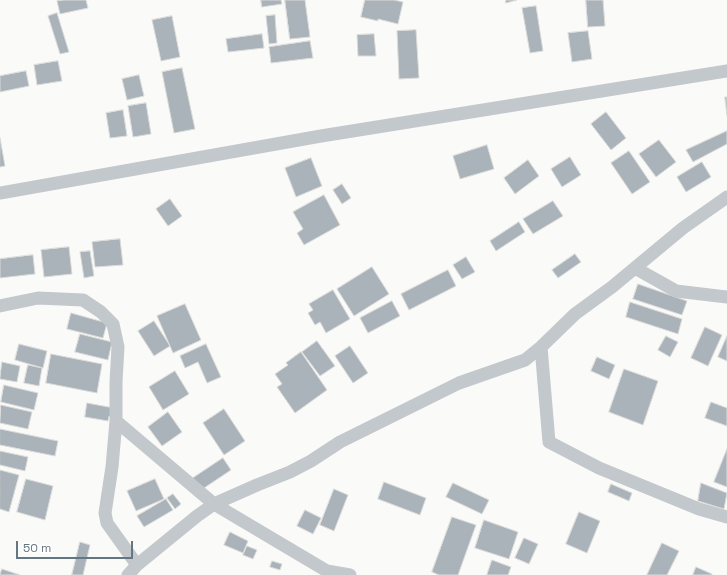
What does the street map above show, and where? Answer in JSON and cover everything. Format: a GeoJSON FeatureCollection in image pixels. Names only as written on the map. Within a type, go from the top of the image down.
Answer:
{"type":"FeatureCollection","features":[{"type":"Feature","properties":{"kind":"street"},"geometry":{"type":"LineString","coordinates":[[0,193],[321,136],[727,71]]}},
{"type":"Feature","properties":{"kind":"street"},"geometry":{"type":"LineString","coordinates":[[128,575],[137,565],[214,504],[290,472],[311,461],[340,442],[459,384],[525,360],[541,347],[575,314],[683,228],[727,197]]}},
{"type":"Feature","properties":{"kind":"street"},"geometry":{"type":"LineString","coordinates":[[634,268],[676,291],[727,297]]}},
{"type":"Feature","properties":{"kind":"street"},"geometry":{"type":"LineString","coordinates":[[0,306],[38,298],[83,300],[101,312],[113,324],[118,347],[116,421],[112,467],[105,514],[107,523],[137,565]]}},
{"type":"Feature","properties":{"kind":"street"},"geometry":{"type":"LineString","coordinates":[[541,347],[549,442],[599,468],[699,509],[727,517]]}},
{"type":"Feature","properties":{"kind":"street"},"geometry":{"type":"LineString","coordinates":[[116,421],[214,504],[327,571],[350,575]]}},
{"type":"Feature","properties":{"kind":"building"},"geometry":{"type":"Polygon","coordinates":[[[86,0],[88,8],[60,14],[57,1],[86,0]]]}},
{"type":"Feature","properties":{"kind":"building"},"geometry":{"type":"Polygon","coordinates":[[[261,0],[281,0],[282,4],[262,7],[261,0]]]}},
{"type":"Feature","properties":{"kind":"building"},"geometry":{"type":"Polygon","coordinates":[[[285,0],[305,0],[310,37],[290,39],[285,0]]]}},
{"type":"Feature","properties":{"kind":"building"},"geometry":{"type":"Polygon","coordinates":[[[365,0],[394,0],[403,2],[398,24],[361,17],[365,0]]]}},
{"type":"Feature","properties":{"kind":"building"},"geometry":{"type":"Polygon","coordinates":[[[506,0],[517,0],[506,3],[506,0]]]}},
{"type":"Feature","properties":{"kind":"building"},"geometry":{"type":"Polygon","coordinates":[[[586,0],[603,0],[605,26],[588,27],[586,0]]]}},
{"type":"Feature","properties":{"kind":"building"},"geometry":{"type":"Polygon","coordinates":[[[536,6],[543,51],[530,53],[522,8],[536,6]]]}},
{"type":"Feature","properties":{"kind":"building"},"geometry":{"type":"Polygon","coordinates":[[[57,13],[69,52],[60,54],[48,16],[57,13]]]}},
{"type":"Feature","properties":{"kind":"building"},"geometry":{"type":"Polygon","coordinates":[[[275,15],[277,43],[269,44],[266,16],[275,15]]]}},
{"type":"Feature","properties":{"kind":"building"},"geometry":{"type":"Polygon","coordinates":[[[172,16],[180,57],[161,61],[152,20],[172,16]]]}},
{"type":"Feature","properties":{"kind":"building"},"geometry":{"type":"Polygon","coordinates":[[[416,30],[419,78],[399,79],[397,31],[416,30]]]}},
{"type":"Feature","properties":{"kind":"building"},"geometry":{"type":"Polygon","coordinates":[[[588,31],[592,59],[572,62],[568,33],[588,31]]]}},
{"type":"Feature","properties":{"kind":"building"},"geometry":{"type":"Polygon","coordinates":[[[262,34],[264,48],[228,52],[226,39],[262,34]]]}},
{"type":"Feature","properties":{"kind":"building"},"geometry":{"type":"Polygon","coordinates":[[[374,34],[376,56],[358,56],[357,35],[374,34]]]}},
{"type":"Feature","properties":{"kind":"building"},"geometry":{"type":"Polygon","coordinates":[[[310,41],[313,58],[271,63],[269,47],[310,41]]]}},
{"type":"Feature","properties":{"kind":"building"},"geometry":{"type":"Polygon","coordinates":[[[58,61],[62,81],[37,85],[34,65],[58,61]]]}},
{"type":"Feature","properties":{"kind":"building"},"geometry":{"type":"Polygon","coordinates":[[[182,68],[195,129],[174,133],[162,72],[182,68]]]}},
{"type":"Feature","properties":{"kind":"building"},"geometry":{"type":"Polygon","coordinates":[[[26,71],[29,86],[0,92],[0,76],[26,71]]]}},
{"type":"Feature","properties":{"kind":"building"},"geometry":{"type":"Polygon","coordinates":[[[139,75],[144,96],[127,100],[122,79],[139,75]]]}},
{"type":"Feature","properties":{"kind":"building"},"geometry":{"type":"Polygon","coordinates":[[[725,97],[727,97],[727,115],[725,97]]]}},
{"type":"Feature","properties":{"kind":"building"},"geometry":{"type":"Polygon","coordinates":[[[146,103],[151,134],[133,137],[128,106],[146,103]]]}},
{"type":"Feature","properties":{"kind":"building"},"geometry":{"type":"Polygon","coordinates":[[[123,110],[127,136],[110,138],[106,113],[123,110]]]}},
{"type":"Feature","properties":{"kind":"building"},"geometry":{"type":"Polygon","coordinates":[[[606,112],[626,138],[611,150],[591,124],[606,112]]]}},
{"type":"Feature","properties":{"kind":"building"},"geometry":{"type":"Polygon","coordinates":[[[727,131],[727,144],[693,162],[686,150],[727,131]]]}},
{"type":"Feature","properties":{"kind":"building"},"geometry":{"type":"Polygon","coordinates":[[[0,138],[5,166],[0,167],[0,138]]]}},
{"type":"Feature","properties":{"kind":"building"},"geometry":{"type":"Polygon","coordinates":[[[659,140],[676,162],[656,177],[639,154],[659,140]]]}},
{"type":"Feature","properties":{"kind":"building"},"geometry":{"type":"Polygon","coordinates":[[[487,145],[494,169],[460,179],[453,156],[487,145]]]}},
{"type":"Feature","properties":{"kind":"building"},"geometry":{"type":"Polygon","coordinates":[[[629,151],[650,182],[632,194],[611,163],[629,151]]]}},
{"type":"Feature","properties":{"kind":"building"},"geometry":{"type":"Polygon","coordinates":[[[570,157],[581,175],[562,187],[551,169],[570,157]]]}},
{"type":"Feature","properties":{"kind":"building"},"geometry":{"type":"Polygon","coordinates":[[[311,158],[322,186],[296,197],[285,168],[311,158]]]}},
{"type":"Feature","properties":{"kind":"building"},"geometry":{"type":"Polygon","coordinates":[[[528,160],[539,176],[515,194],[504,178],[528,160]]]}},
{"type":"Feature","properties":{"kind":"building"},"geometry":{"type":"Polygon","coordinates":[[[702,162],[711,177],[686,192],[677,177],[702,162]]]}},
{"type":"Feature","properties":{"kind":"building"},"geometry":{"type":"Polygon","coordinates":[[[342,184],[351,198],[342,204],[333,190],[342,184]]]}},
{"type":"Feature","properties":{"kind":"building"},"geometry":{"type":"Polygon","coordinates":[[[324,195],[340,225],[304,245],[297,233],[303,229],[293,212],[324,195]]]}},
{"type":"Feature","properties":{"kind":"building"},"geometry":{"type":"Polygon","coordinates":[[[170,199],[182,216],[168,226],[156,209],[170,199]]]}},
{"type":"Feature","properties":{"kind":"building"},"geometry":{"type":"Polygon","coordinates":[[[553,201],[563,216],[533,234],[523,219],[553,201]]]}},
{"type":"Feature","properties":{"kind":"building"},"geometry":{"type":"Polygon","coordinates":[[[519,222],[525,232],[496,251],[490,241],[519,222]]]}},
{"type":"Feature","properties":{"kind":"building"},"geometry":{"type":"Polygon","coordinates":[[[120,239],[123,265],[95,267],[92,242],[120,239]]]}},
{"type":"Feature","properties":{"kind":"building"},"geometry":{"type":"Polygon","coordinates":[[[69,247],[72,274],[44,277],[41,250],[69,247]]]}},
{"type":"Feature","properties":{"kind":"building"},"geometry":{"type":"Polygon","coordinates":[[[90,251],[94,276],[84,278],[80,252],[90,251]]]}},
{"type":"Feature","properties":{"kind":"building"},"geometry":{"type":"Polygon","coordinates":[[[575,254],[581,262],[558,278],[552,270],[575,254]]]}},
{"type":"Feature","properties":{"kind":"building"},"geometry":{"type":"Polygon","coordinates":[[[33,255],[35,274],[0,278],[0,259],[33,255]]]}},
{"type":"Feature","properties":{"kind":"building"},"geometry":{"type":"Polygon","coordinates":[[[466,257],[475,272],[462,279],[453,265],[466,257]]]}},
{"type":"Feature","properties":{"kind":"building"},"geometry":{"type":"Polygon","coordinates":[[[372,267],[389,294],[354,316],[337,289],[372,267]]]}},
{"type":"Feature","properties":{"kind":"building"},"geometry":{"type":"Polygon","coordinates":[[[448,270],[456,286],[409,310],[401,294],[448,270]]]}},
{"type":"Feature","properties":{"kind":"building"},"geometry":{"type":"Polygon","coordinates":[[[638,284],[687,301],[682,315],[633,299],[638,284]]]}},
{"type":"Feature","properties":{"kind":"building"},"geometry":{"type":"Polygon","coordinates":[[[333,290],[350,319],[326,333],[320,322],[315,325],[308,313],[313,310],[309,304],[333,290]]]}},
{"type":"Feature","properties":{"kind":"building"},"geometry":{"type":"Polygon","coordinates":[[[392,301],[400,316],[368,333],[360,318],[392,301]]]}},
{"type":"Feature","properties":{"kind":"building"},"geometry":{"type":"Polygon","coordinates":[[[630,302],[682,319],[678,334],[626,317],[630,302]]]}},
{"type":"Feature","properties":{"kind":"building"},"geometry":{"type":"Polygon","coordinates":[[[185,304],[201,340],[173,353],[157,316],[185,304]]]}},
{"type":"Feature","properties":{"kind":"building"},"geometry":{"type":"Polygon","coordinates":[[[71,313],[107,323],[103,338],[67,329],[71,313]]]}},
{"type":"Feature","properties":{"kind":"building"},"geometry":{"type":"Polygon","coordinates":[[[154,321],[170,346],[154,356],[138,331],[154,321]]]}},
{"type":"Feature","properties":{"kind":"building"},"geometry":{"type":"Polygon","coordinates":[[[705,327],[722,335],[708,366],[691,358],[705,327]]]}},
{"type":"Feature","properties":{"kind":"building"},"geometry":{"type":"Polygon","coordinates":[[[80,334],[112,342],[108,360],[75,352],[80,334]]]}},
{"type":"Feature","properties":{"kind":"building"},"geometry":{"type":"Polygon","coordinates":[[[666,336],[678,342],[670,357],[658,350],[666,336]]]}},
{"type":"Feature","properties":{"kind":"building"},"geometry":{"type":"Polygon","coordinates":[[[727,336],[727,361],[718,357],[727,336]]]}},
{"type":"Feature","properties":{"kind":"building"},"geometry":{"type":"Polygon","coordinates":[[[317,341],[335,366],[320,376],[302,352],[317,341]]]}},
{"type":"Feature","properties":{"kind":"building"},"geometry":{"type":"Polygon","coordinates":[[[19,344],[47,351],[43,368],[15,360],[19,344]]]}},
{"type":"Feature","properties":{"kind":"building"},"geometry":{"type":"Polygon","coordinates":[[[206,344],[221,377],[207,383],[198,362],[185,368],[180,356],[206,344]]]}},
{"type":"Feature","properties":{"kind":"building"},"geometry":{"type":"Polygon","coordinates":[[[350,346],[368,373],[353,383],[335,356],[350,346]]]}},
{"type":"Feature","properties":{"kind":"building"},"geometry":{"type":"Polygon","coordinates":[[[301,352],[327,390],[295,413],[277,387],[282,384],[275,374],[288,365],[286,363],[301,352]]]}},
{"type":"Feature","properties":{"kind":"building"},"geometry":{"type":"Polygon","coordinates":[[[51,354],[102,364],[97,393],[46,383],[51,354]]]}},
{"type":"Feature","properties":{"kind":"building"},"geometry":{"type":"Polygon","coordinates":[[[597,357],[615,365],[609,379],[591,371],[597,357]]]}},
{"type":"Feature","properties":{"kind":"building"},"geometry":{"type":"Polygon","coordinates":[[[2,362],[20,366],[17,382],[0,379],[2,362]]]}},
{"type":"Feature","properties":{"kind":"building"},"geometry":{"type":"Polygon","coordinates":[[[28,365],[42,368],[39,386],[24,383],[28,365]]]}},
{"type":"Feature","properties":{"kind":"building"},"geometry":{"type":"Polygon","coordinates":[[[624,369],[658,381],[643,425],[609,412],[624,369]]]}},
{"type":"Feature","properties":{"kind":"building"},"geometry":{"type":"Polygon","coordinates":[[[175,371],[189,394],[163,410],[149,387],[175,371]]]}},
{"type":"Feature","properties":{"kind":"building"},"geometry":{"type":"Polygon","coordinates":[[[4,385],[38,393],[34,410],[1,402],[4,385]]]}},
{"type":"Feature","properties":{"kind":"building"},"geometry":{"type":"Polygon","coordinates":[[[711,402],[727,408],[727,426],[705,418],[711,402]]]}},
{"type":"Feature","properties":{"kind":"building"},"geometry":{"type":"Polygon","coordinates":[[[87,403],[114,408],[113,417],[109,416],[108,421],[85,417],[87,403]]]}},
{"type":"Feature","properties":{"kind":"building"},"geometry":{"type":"Polygon","coordinates":[[[1,405],[32,412],[28,429],[0,423],[1,405]]]}},
{"type":"Feature","properties":{"kind":"building"},"geometry":{"type":"Polygon","coordinates":[[[224,409],[245,441],[224,455],[203,423],[224,409]]]}},
{"type":"Feature","properties":{"kind":"building"},"geometry":{"type":"Polygon","coordinates":[[[168,412],[182,432],[162,446],[148,427],[168,412]]]}},
{"type":"Feature","properties":{"kind":"building"},"geometry":{"type":"Polygon","coordinates":[[[0,429],[58,441],[55,456],[0,445],[0,429]]]}},
{"type":"Feature","properties":{"kind":"building"},"geometry":{"type":"Polygon","coordinates":[[[727,449],[727,487],[714,482],[727,449]]]}},
{"type":"Feature","properties":{"kind":"building"},"geometry":{"type":"Polygon","coordinates":[[[0,451],[28,457],[25,471],[0,465],[0,451]]]}},
{"type":"Feature","properties":{"kind":"building"},"geometry":{"type":"Polygon","coordinates":[[[223,458],[231,470],[201,490],[193,478],[223,458]]]}},
{"type":"Feature","properties":{"kind":"building"},"geometry":{"type":"Polygon","coordinates":[[[0,470],[19,475],[9,512],[0,509],[0,470]]]}},
{"type":"Feature","properties":{"kind":"building"},"geometry":{"type":"Polygon","coordinates":[[[26,479],[53,486],[45,520],[17,512],[26,479]]]}},
{"type":"Feature","properties":{"kind":"building"},"geometry":{"type":"Polygon","coordinates":[[[155,479],[164,499],[136,511],[127,491],[155,479]]]}},
{"type":"Feature","properties":{"kind":"building"},"geometry":{"type":"Polygon","coordinates":[[[384,482],[426,498],[420,515],[378,499],[384,482]]]}},
{"type":"Feature","properties":{"kind":"building"},"geometry":{"type":"Polygon","coordinates":[[[453,483],[489,500],[482,514],[446,497],[453,483]]]}},
{"type":"Feature","properties":{"kind":"building"},"geometry":{"type":"Polygon","coordinates":[[[701,483],[727,493],[724,509],[698,501],[701,483]]]}},
{"type":"Feature","properties":{"kind":"building"},"geometry":{"type":"Polygon","coordinates":[[[611,484],[632,493],[629,501],[608,492],[611,484]]]}},
{"type":"Feature","properties":{"kind":"building"},"geometry":{"type":"Polygon","coordinates":[[[334,489],[348,495],[334,531],[320,525],[334,489]]]}},
{"type":"Feature","properties":{"kind":"building"},"geometry":{"type":"Polygon","coordinates":[[[173,494],[181,504],[175,509],[167,498],[173,494]]]}},
{"type":"Feature","properties":{"kind":"building"},"geometry":{"type":"Polygon","coordinates":[[[166,499],[173,510],[144,527],[137,516],[166,499]]]}},
{"type":"Feature","properties":{"kind":"building"},"geometry":{"type":"Polygon","coordinates":[[[305,510],[321,518],[313,534],[297,526],[305,510]]]}},
{"type":"Feature","properties":{"kind":"building"},"geometry":{"type":"Polygon","coordinates":[[[579,512],[600,521],[587,553],[566,544],[579,512]]]}},
{"type":"Feature","properties":{"kind":"building"},"geometry":{"type":"Polygon","coordinates":[[[452,517],[476,525],[458,575],[439,575],[432,572],[452,517]]]}},
{"type":"Feature","properties":{"kind":"building"},"geometry":{"type":"Polygon","coordinates":[[[484,520],[518,532],[509,559],[475,548],[484,520]]]}},
{"type":"Feature","properties":{"kind":"building"},"geometry":{"type":"Polygon","coordinates":[[[230,532],[248,541],[243,553],[224,545],[230,532]]]}},
{"type":"Feature","properties":{"kind":"building"},"geometry":{"type":"Polygon","coordinates":[[[524,538],[538,544],[529,564],[515,558],[524,538]]]}},
{"type":"Feature","properties":{"kind":"building"},"geometry":{"type":"Polygon","coordinates":[[[80,542],[90,545],[83,575],[72,575],[80,542]]]}},
{"type":"Feature","properties":{"kind":"building"},"geometry":{"type":"Polygon","coordinates":[[[662,543],[679,551],[667,575],[647,575],[662,543]]]}},
{"type":"Feature","properties":{"kind":"building"},"geometry":{"type":"Polygon","coordinates":[[[247,546],[257,550],[253,559],[243,555],[247,546]]]}},
{"type":"Feature","properties":{"kind":"building"},"geometry":{"type":"Polygon","coordinates":[[[492,560],[511,567],[508,575],[487,575],[492,560]]]}},
{"type":"Feature","properties":{"kind":"building"},"geometry":{"type":"Polygon","coordinates":[[[272,561],[282,564],[280,570],[270,567],[272,561]]]}},
{"type":"Feature","properties":{"kind":"building"},"geometry":{"type":"Polygon","coordinates":[[[696,567],[712,574],[712,575],[693,575],[696,567]]]}},
{"type":"Feature","properties":{"kind":"building"},"geometry":{"type":"Polygon","coordinates":[[[2,569],[20,575],[0,575],[2,569]]]}}]}
